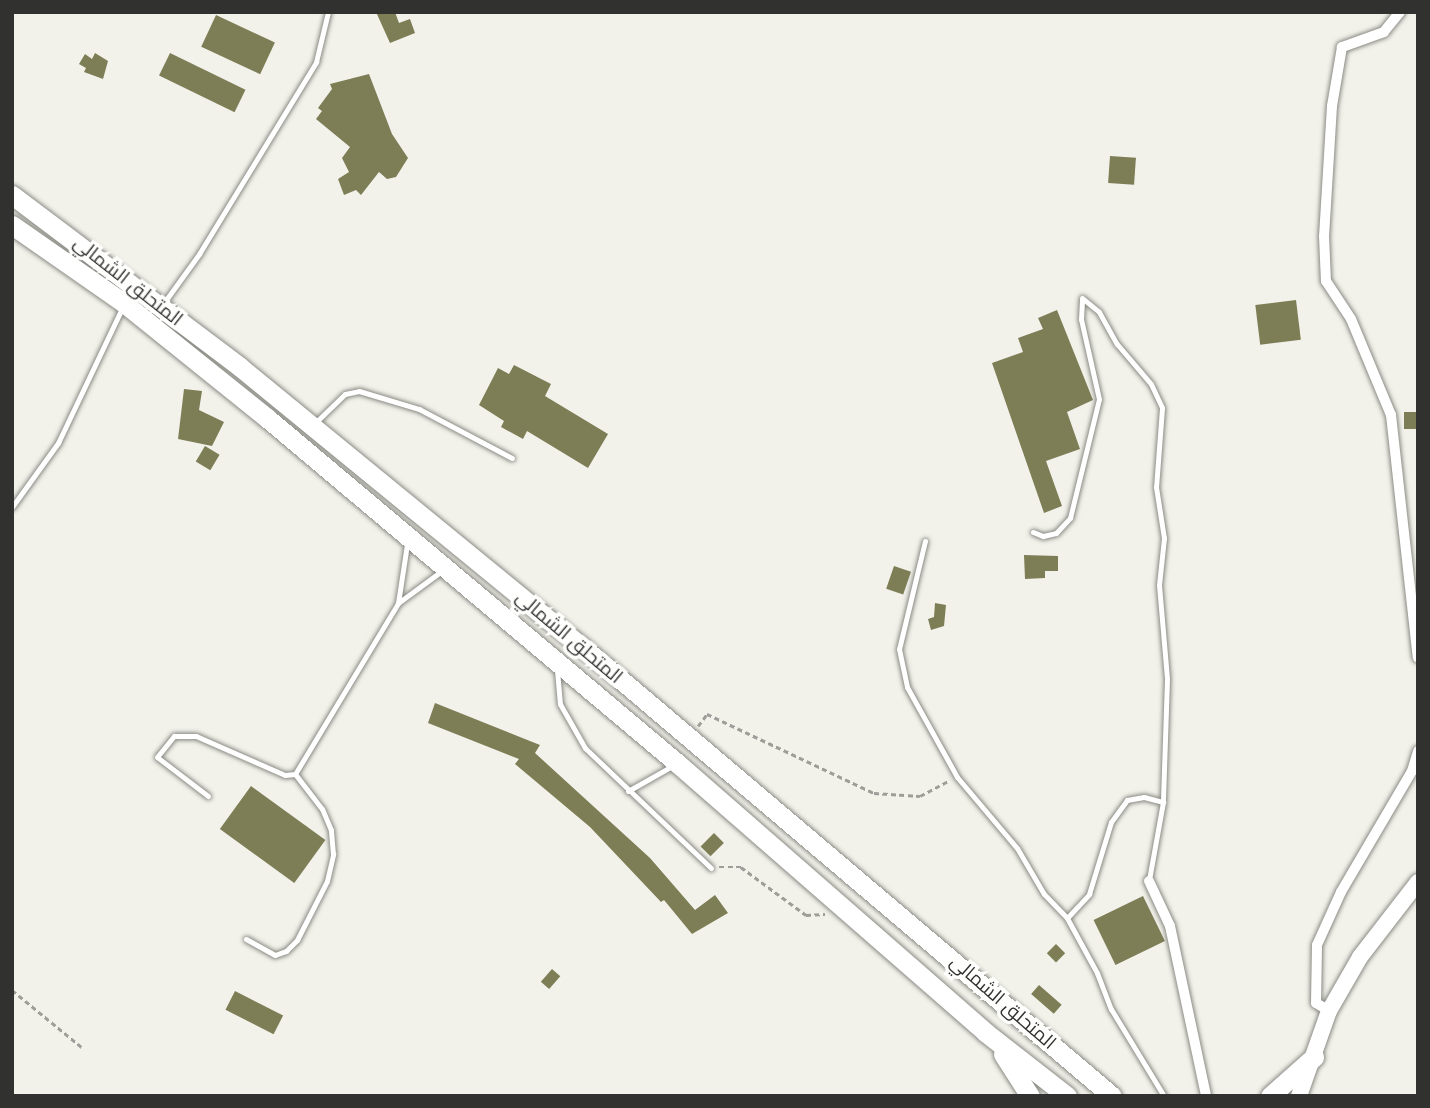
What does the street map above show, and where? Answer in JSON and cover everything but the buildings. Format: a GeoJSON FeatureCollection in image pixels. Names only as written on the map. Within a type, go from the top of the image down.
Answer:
{"type":"FeatureCollection","features":[{"type":"Feature","properties":{"kind":"highway","name":"المتحلق الشمالي"},"geometry":{"type":"LineString","coordinates":[[12,195],[161,307],[312,426],[689,737],[1112,1096]]}},
{"type":"Feature","properties":{"kind":"highway","name":"المتحلق الشمالي"},"geometry":{"type":"LineString","coordinates":[[12,225],[124,303],[408,535],[677,763],[985,1032],[1067,1096]]}},
{"type":"Feature","properties":{"kind":"highway"},"geometry":{"type":"LineString","coordinates":[[985,1032],[1030,1096]]}},
{"type":"Feature","properties":{"kind":"highway"},"geometry":{"type":"LineString","coordinates":[[1046,1039],[1129,1096]]}},
{"type":"Feature","properties":{"kind":"highway"},"geometry":{"type":"LineString","coordinates":[[1280,1094],[1314,1056]]}},
{"type":"Feature","properties":{"kind":"main road"},"geometry":{"type":"LineString","coordinates":[[1299,1096],[1329,1011],[1360,957],[1418,882]]}},
{"type":"Feature","properties":{"kind":"street"},"geometry":{"type":"LineString","coordinates":[[1400,12],[1384,32],[1342,47],[1332,106],[1324,236],[1326,281],[1351,319],[1391,415],[1418,657]]}},
{"type":"Feature","properties":{"kind":"street"},"geometry":{"type":"LineString","coordinates":[[1329,1011],[1316,1003],[1317,945],[1341,892],[1412,771],[1418,751]]}},
{"type":"Feature","properties":{"kind":"street"},"geometry":{"type":"LineString","coordinates":[[1149,881],[1170,926],[1206,1096]]}},
{"type":"Feature","properties":{"kind":"lane"},"geometry":{"type":"LineString","coordinates":[[161,307],[199,254],[316,62],[328,12]]}},
{"type":"Feature","properties":{"kind":"lane"},"geometry":{"type":"LineString","coordinates":[[1033,531],[1043,536],[1056,533],[1070,518],[1098,399],[1081,319],[1082,298],[1098,312],[1117,344],[1151,384],[1162,408],[1156,487],[1164,538],[1159,585],[1167,679],[1163,802],[1149,881]]}},
{"type":"Feature","properties":{"kind":"lane"},"geometry":{"type":"LineString","coordinates":[[12,507],[58,443],[124,303]]}},
{"type":"Feature","properties":{"kind":"lane"},"geometry":{"type":"LineString","coordinates":[[312,426],[345,394],[359,391],[419,409],[512,458]]}},
{"type":"Feature","properties":{"kind":"lane"},"geometry":{"type":"LineString","coordinates":[[295,774],[398,603],[408,535]]}},
{"type":"Feature","properties":{"kind":"lane"},"geometry":{"type":"LineString","coordinates":[[925,541],[899,649],[900,666],[957,777],[1017,848],[1044,894],[1066,918],[1097,973],[1111,1009],[1164,1096]]}},
{"type":"Feature","properties":{"kind":"lane"},"geometry":{"type":"LineString","coordinates":[[398,603],[446,568]]}},
{"type":"Feature","properties":{"kind":"lane"},"geometry":{"type":"LineString","coordinates":[[556,660],[560,704],[585,748],[711,868]]}},
{"type":"Feature","properties":{"kind":"lane"},"geometry":{"type":"LineString","coordinates":[[208,796],[157,757],[174,736],[195,736],[285,775],[295,774]]}},
{"type":"Feature","properties":{"kind":"lane"},"geometry":{"type":"LineString","coordinates":[[628,791],[677,763]]}},
{"type":"Feature","properties":{"kind":"lane"},"geometry":{"type":"LineString","coordinates":[[246,939],[275,955],[286,951],[298,940],[327,881],[333,854],[331,830],[322,809],[295,774]]}},
{"type":"Feature","properties":{"kind":"lane"},"geometry":{"type":"LineString","coordinates":[[1066,918],[1089,894],[1111,822],[1127,800],[1144,796],[1163,802]]}},
{"type":"Feature","properties":{"kind":"path"},"geometry":{"type":"LineString","coordinates":[[689,737],[707,715],[874,793],[920,796],[957,777]]}},
{"type":"Feature","properties":{"kind":"path"},"geometry":{"type":"LineString","coordinates":[[711,868],[741,867],[806,915],[850,913]]}},
{"type":"Feature","properties":{"kind":"path"},"geometry":{"type":"LineString","coordinates":[[12,990],[84,1049]]}}]}
